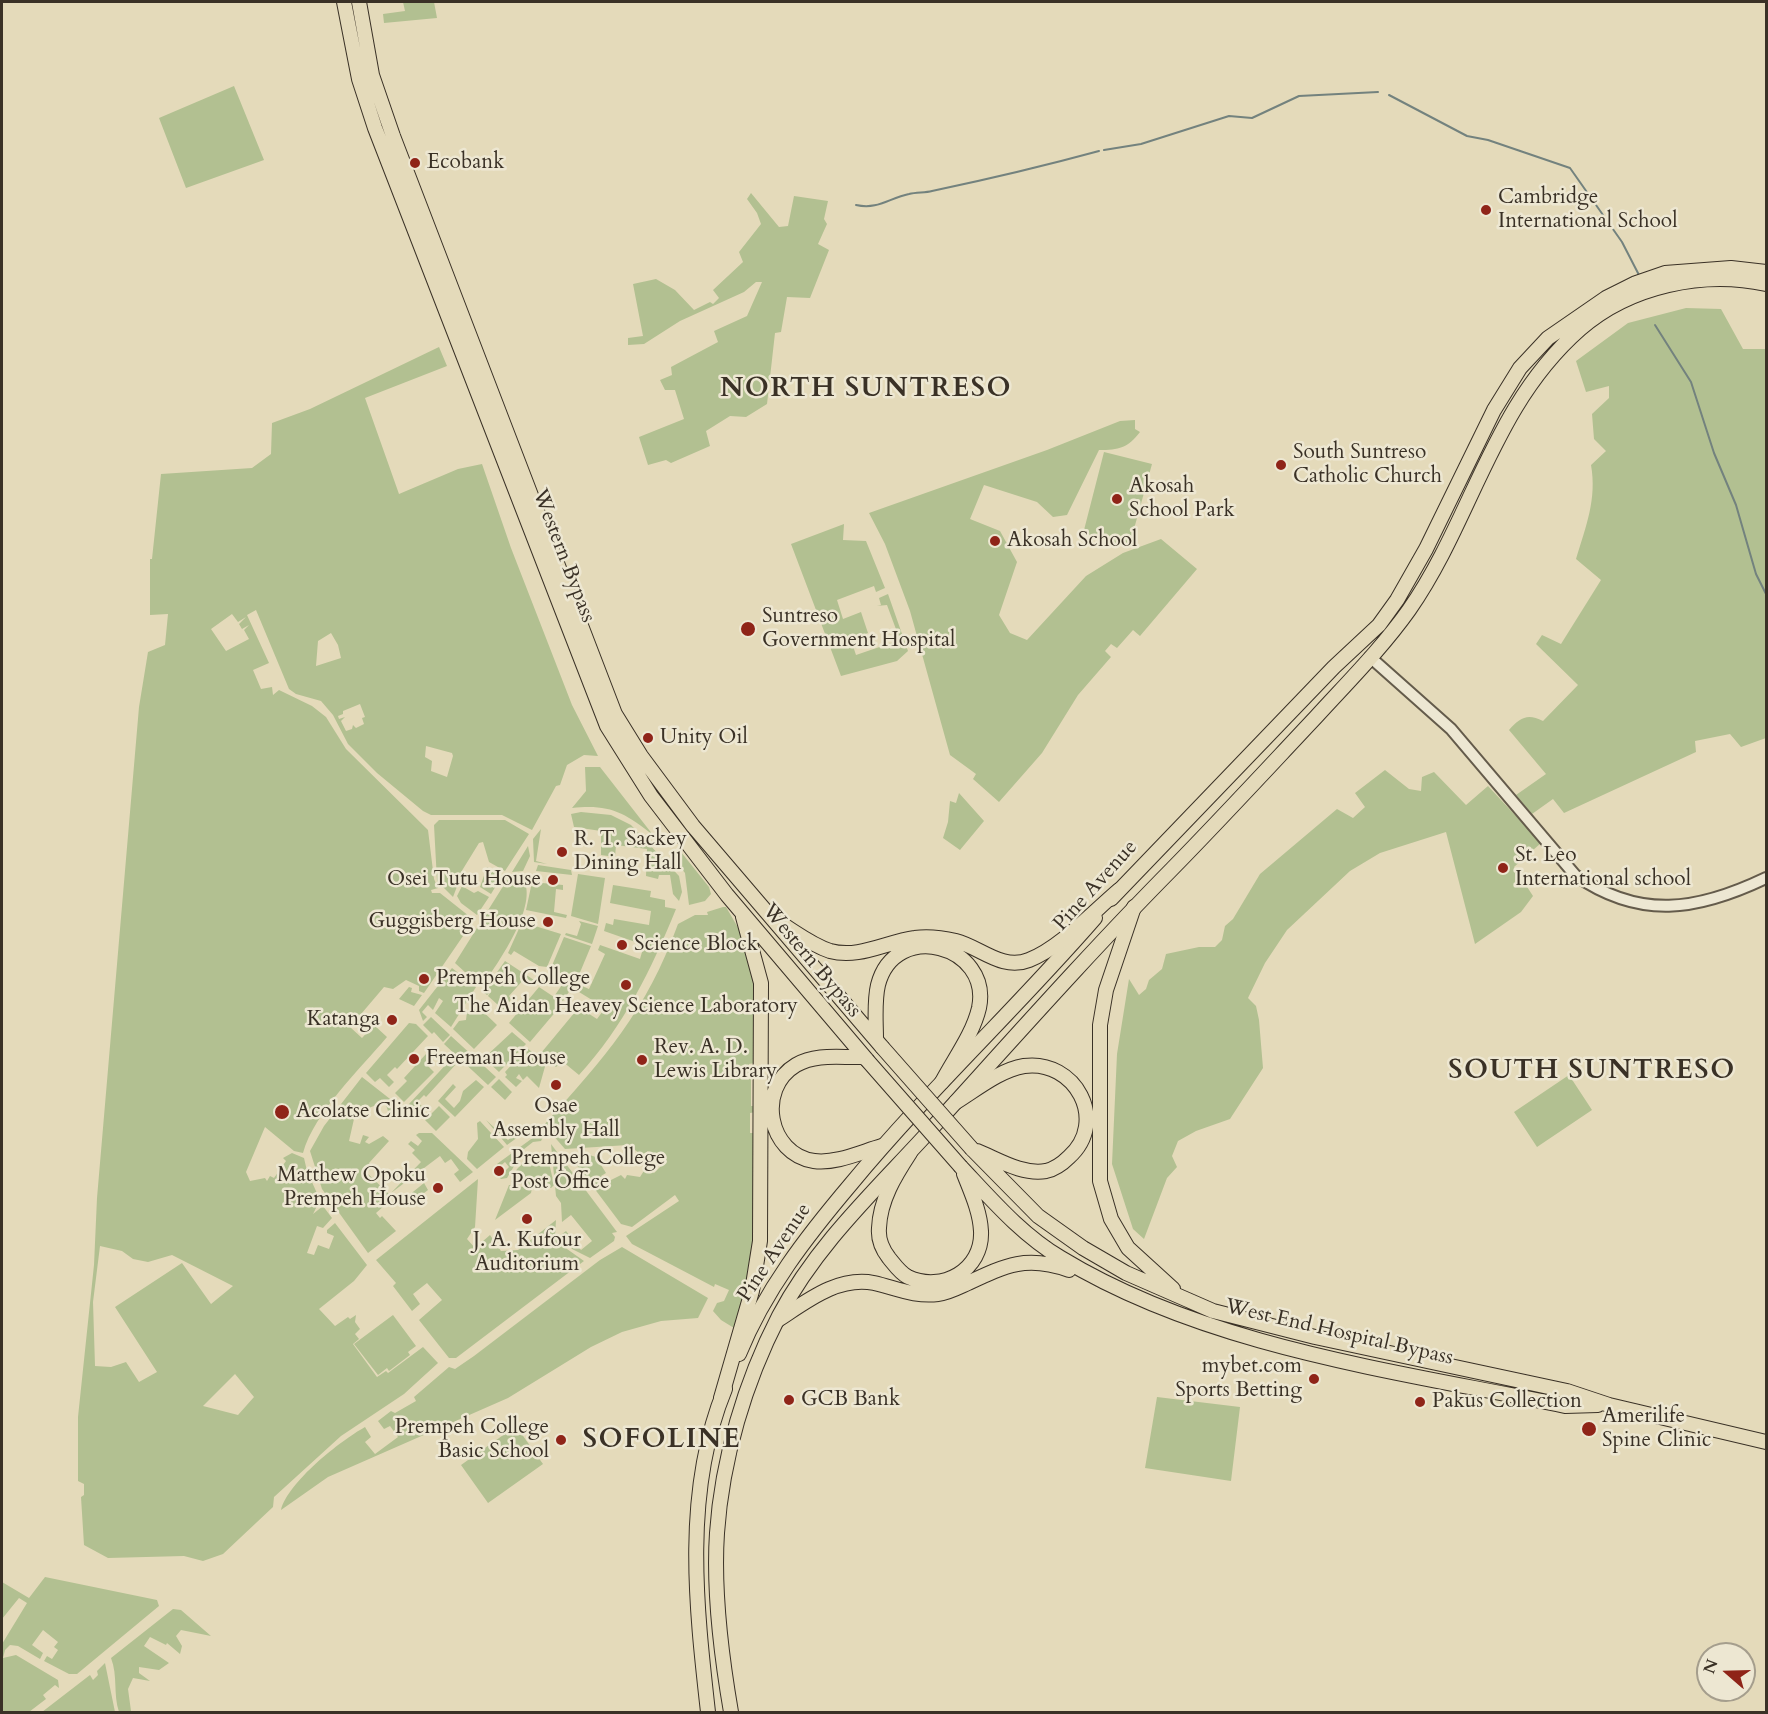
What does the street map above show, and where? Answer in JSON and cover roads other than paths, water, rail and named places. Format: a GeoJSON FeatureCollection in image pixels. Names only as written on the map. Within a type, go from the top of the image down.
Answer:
{"type":"FeatureCollection","features":[{"type":"Feature","properties":{"kind":"main road","name":"Western Bypass"},"geometry":{"type":"LineString","coordinates":[[344,2],[359,79],[376,111],[615,714],[641,756],[762,909],[879,1043]]}},
{"type":"Feature","properties":{"kind":"main road","name":"Western Bypass"},"geometry":{"type":"LineString","coordinates":[[359,2],[376,111],[607,726],[651,796],[740,910],[866,1059]]}},
{"type":"Feature","properties":{"kind":"main road","name":"Pine Avenue"},"geometry":{"type":"LineString","coordinates":[[708,1713],[695,1551],[697,1510],[705,1460],[721,1398],[747,1335],[778,1278],[810,1233],[882,1146],[1053,967],[1119,890],[1334,667],[1379,625],[1397,600],[1426,549],[1494,410],[1520,368],[1548,338],[1606,298],[1636,283],[1665,273],[1731,268],[1767,272]]}},
{"type":"Feature","properties":{"kind":"main road"},"geometry":{"type":"LineString","coordinates":[[731,1713],[720,1626],[716,1534],[722,1491],[739,1414],[778,1320],[821,1250],[1134,907],[1232,808],[1408,612],[1429,577],[1508,420],[1530,381],[1554,352],[1597,315],[1623,300],[1661,286],[1735,279],[1767,284]]}},
{"type":"Feature","properties":{"kind":"main road"},"geometry":{"type":"LineString","coordinates":[[762,909],[808,942],[832,951],[859,953],[916,937],[938,938],[958,942],[1001,962],[1015,963],[1028,961],[1049,949],[1119,890]]}},
{"type":"Feature","properties":{"kind":"main road"},"geometry":{"type":"LineString","coordinates":[[1134,907],[1106,990],[1100,1024],[1100,1181],[1111,1219],[1128,1248],[1147,1268],[1189,1301]]}},
{"type":"Feature","properties":{"kind":"main road"},"geometry":{"type":"LineString","coordinates":[[721,1398],[752,1291],[759,1241],[761,983],[752,944],[740,910]]}},
{"type":"Feature","properties":{"kind":"main road"},"geometry":{"type":"LineString","coordinates":[[879,1043],[879,984],[887,967],[900,954],[915,946],[933,946],[950,950],[973,971],[980,989],[979,1007],[966,1038],[942,1082]]}},
{"type":"Feature","properties":{"kind":"main road","name":"West End Hospital Bypass"},"geometry":{"type":"LineString","coordinates":[[879,1043],[972,1149],[1038,1216],[1083,1248],[1126,1273],[1238,1326]]}},
{"type":"Feature","properties":{"kind":"main road"},"geometry":{"type":"LineString","coordinates":[[866,1059],[816,1058],[794,1066],[775,1089],[771,1107],[772,1123],[788,1148],[811,1161],[834,1160],[882,1146]]}},
{"type":"Feature","properties":{"kind":"main road","name":"West End Hospital Bypass"},"geometry":{"type":"LineString","coordinates":[[866,1059],[1012,1221],[1060,1258],[1108,1284],[1154,1304],[1238,1326],[1567,1391],[1609,1405],[1767,1442]]}},
{"type":"Feature","properties":{"kind":"main road"},"geometry":{"type":"LineString","coordinates":[[956,1102],[1001,1074],[1022,1067],[1039,1065],[1066,1076],[1082,1093],[1086,1104],[1087,1125],[1081,1144],[1060,1165],[1048,1170],[1024,1170],[972,1149]]}},
{"type":"Feature","properties":{"kind":"main road"},"geometry":{"type":"LineString","coordinates":[[910,1153],[886,1195],[878,1229],[880,1242],[893,1263],[905,1276],[920,1281],[951,1280],[971,1264],[977,1253],[981,1241],[980,1218],[961,1167]]}},
{"type":"Feature","properties":{"kind":"main road"},"geometry":{"type":"LineString","coordinates":[[778,1320],[826,1289],[847,1283],[872,1283],[917,1295],[940,1294],[1000,1267],[1024,1262],[1056,1265],[1108,1284]]}},
{"type":"Feature","properties":{"kind":"street"},"geometry":{"type":"LineString","coordinates":[[1370,657],[1442,720],[1575,875],[1598,891],[1617,900],[1655,906],[1679,906],[1712,900],[1767,878]]}},
{"type":"Feature","properties":{"kind":"waterway"},"geometry":{"type":"LineString","coordinates":[[1104,150],[1141,144],[1229,116],[1252,118],[1299,96],[1378,92]]}},
{"type":"Feature","properties":{"kind":"waterway"},"geometry":{"type":"LineString","coordinates":[[1389,95],[1467,136],[1488,140],[1570,168],[1622,242],[1640,277]]}},
{"type":"Feature","properties":{"kind":"waterway"},"geometry":{"type":"LineString","coordinates":[[856,205],[877,205],[909,194],[974,182],[1099,151]]}},
{"type":"Feature","properties":{"kind":"waterway"},"geometry":{"type":"LineString","coordinates":[[1655,325],[1691,382],[1714,453],[1736,505],[1756,574],[1766,594]]}},
{"type":"Feature","properties":{"kind":"place","name":"Ecobank"},"geometry":{"type":"Point","coordinates":[415,163]}},
{"type":"Feature","properties":{"kind":"place","name":"Cambridge International School"},"geometry":{"type":"Point","coordinates":[1486,210]}},
{"type":"Feature","properties":{"kind":"place","name":"South Suntreso Catholic Church"},"geometry":{"type":"Point","coordinates":[1281,465]}},
{"type":"Feature","properties":{"kind":"place","name":"Akosah School Park"},"geometry":{"type":"Point","coordinates":[1117,499]}},
{"type":"Feature","properties":{"kind":"place","name":"Akosah School"},"geometry":{"type":"Point","coordinates":[995,541]}},
{"type":"Feature","properties":{"kind":"place","name":"Suntreso Government Hospital"},"geometry":{"type":"Point","coordinates":[748,629]}},
{"type":"Feature","properties":{"kind":"place","name":"Unity Oil"},"geometry":{"type":"Point","coordinates":[648,738]}},
{"type":"Feature","properties":{"kind":"place","name":"R. T. Sackey Dining Hall"},"geometry":{"type":"Point","coordinates":[562,852]}},
{"type":"Feature","properties":{"kind":"place","name":"St. Leo International school"},"geometry":{"type":"Point","coordinates":[1503,868]}},
{"type":"Feature","properties":{"kind":"place","name":"Osei Tutu House"},"geometry":{"type":"Point","coordinates":[553,880]}},
{"type":"Feature","properties":{"kind":"place","name":"Guggisberg House"},"geometry":{"type":"Point","coordinates":[548,922]}},
{"type":"Feature","properties":{"kind":"place","name":"Science Block"},"geometry":{"type":"Point","coordinates":[622,945]}},
{"type":"Feature","properties":{"kind":"place","name":"Prempeh College"},"geometry":{"type":"Point","coordinates":[424,979]}},
{"type":"Feature","properties":{"kind":"place","name":"The Aidan Heavey Science Laboratory"},"geometry":{"type":"Point","coordinates":[626,985]}},
{"type":"Feature","properties":{"kind":"place","name":"Katanga"},"geometry":{"type":"Point","coordinates":[392,1020]}},
{"type":"Feature","properties":{"kind":"place","name":"Freeman House"},"geometry":{"type":"Point","coordinates":[414,1059]}},
{"type":"Feature","properties":{"kind":"place","name":"Rev. A. D. Lewis Library"},"geometry":{"type":"Point","coordinates":[642,1060]}},
{"type":"Feature","properties":{"kind":"place","name":"Osae Assembly Hall"},"geometry":{"type":"Point","coordinates":[556,1085]}},
{"type":"Feature","properties":{"kind":"place","name":"Acolatse Clinic"},"geometry":{"type":"Point","coordinates":[282,1112]}},
{"type":"Feature","properties":{"kind":"place","name":"Prempeh College Post Office"},"geometry":{"type":"Point","coordinates":[499,1171]}},
{"type":"Feature","properties":{"kind":"place","name":"Matthew Opoku Prempeh House"},"geometry":{"type":"Point","coordinates":[438,1188]}},
{"type":"Feature","properties":{"kind":"place","name":"J. A. Kufour Auditorium"},"geometry":{"type":"Point","coordinates":[527,1219]}},
{"type":"Feature","properties":{"kind":"place","name":"mybet.com Sports Betting"},"geometry":{"type":"Point","coordinates":[1314,1379]}},
{"type":"Feature","properties":{"kind":"place","name":"GCB Bank"},"geometry":{"type":"Point","coordinates":[789,1400]}},
{"type":"Feature","properties":{"kind":"place","name":"Pakus Collection"},"geometry":{"type":"Point","coordinates":[1420,1402]}},
{"type":"Feature","properties":{"kind":"place","name":"Amerilife Spine Clinic"},"geometry":{"type":"Point","coordinates":[1589,1429]}},
{"type":"Feature","properties":{"kind":"place","name":"Prempeh College Basic School"},"geometry":{"type":"Point","coordinates":[561,1440]}},
{"type":"Feature","properties":{"kind":"district","name":"NORTH SUNTRESO"},"geometry":{"type":"Point","coordinates":[866,390]}},
{"type":"Feature","properties":{"kind":"district","name":"SOUTH SUNTRESO"},"geometry":{"type":"Point","coordinates":[1592,1072]}},
{"type":"Feature","properties":{"kind":"district","name":"SOFOLINE"},"geometry":{"type":"Point","coordinates":[662,1441]}}]}
